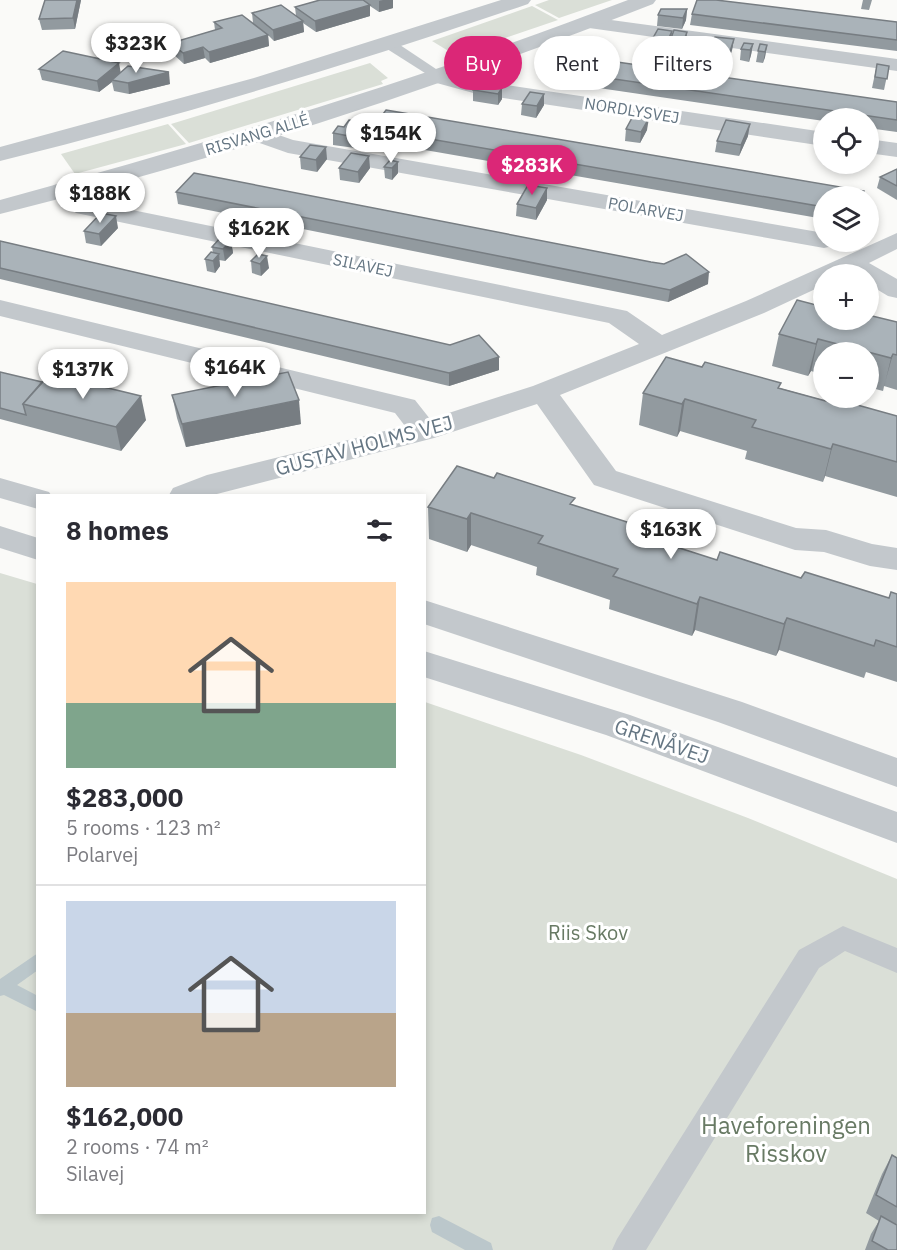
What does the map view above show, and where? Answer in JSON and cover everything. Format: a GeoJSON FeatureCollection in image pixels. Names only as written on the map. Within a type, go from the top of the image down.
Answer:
{"type":"FeatureCollection","features":[{"type":"Feature","properties":{"kind":"street"},"geometry":{"type":"LineString","coordinates":[[0,154],[136,119],[389,44],[521,0]]}},
{"type":"Feature","properties":{"kind":"street","name":"RISVANG ALLÉ"},"geometry":{"type":"LineString","coordinates":[[1,204],[62,190],[441,77],[646,0]]}},
{"type":"Feature","properties":{"kind":"street"},"geometry":{"type":"LineString","coordinates":[[589,23],[897,64]]}},
{"type":"Feature","properties":{"kind":"street","name":"NORDLYSVEJ"},"geometry":{"type":"LineString","coordinates":[[441,77],[477,87],[813,137]]}},
{"type":"Feature","properties":{"kind":"street","name":"POLARVEJ"},"geometry":{"type":"LineString","coordinates":[[256,134],[288,146],[813,239]]}},
{"type":"Feature","properties":{"kind":"street"},"geometry":{"type":"LineString","coordinates":[[879,148],[897,150]]}},
{"type":"Feature","properties":{"kind":"street","name":"SILAVEJ"},"geometry":{"type":"LineString","coordinates":[[62,190],[85,208],[618,317],[661,346]]}},
{"type":"Feature","properties":{"kind":"street","name":"GUSTAV HOLMS VEJ"},"geometry":{"type":"LineString","coordinates":[[846,264],[897,240]]}},
{"type":"Feature","properties":{"kind":"street","name":"POLARVEJ"},"geometry":{"type":"LineString","coordinates":[[846,252],[858,258]]}},
{"type":"Feature","properties":{"kind":"street"},"geometry":{"type":"LineString","coordinates":[[858,258],[897,290]]}},
{"type":"Feature","properties":{"kind":"street","name":"GUSTAV HOLMS VEJ"},"geometry":{"type":"LineString","coordinates":[[187,494],[218,482],[424,431],[543,392],[661,346],[813,280]]}},
{"type":"Feature","properties":{"kind":"street"},"geometry":{"type":"LineString","coordinates":[[0,308],[405,406],[424,431]]}},
{"type":"Feature","properties":{"kind":"street"},"geometry":{"type":"LineString","coordinates":[[543,392],[605,478],[795,539],[826,541],[870,555],[897,559]]}},
{"type":"Feature","properties":{"kind":"street"},"geometry":{"type":"LineString","coordinates":[[0,488],[36,498]]}},
{"type":"Feature","properties":{"kind":"street"},"geometry":{"type":"LineString","coordinates":[[0,537],[36,548]]}},
{"type":"Feature","properties":{"kind":"street"},"geometry":{"type":"LineString","coordinates":[[426,613],[730,712],[897,773]]}},
{"type":"Feature","properties":{"kind":"street","name":"GRENÅVEJ"},"geometry":{"type":"LineString","coordinates":[[426,665],[629,729],[897,828]]}},
{"type":"Feature","properties":{"kind":"lane"},"geometry":{"type":"LineString","coordinates":[[389,44],[441,77]]}},
{"type":"Feature","properties":{"kind":"lane"},"geometry":{"type":"LineString","coordinates":[[628,1250],[809,959],[843,938],[897,961]]}},
{"type":"Feature","properties":{"kind":"green space"},"geometry":{"type":"Polygon","coordinates":[[[549,0],[612,0],[559,18],[535,5],[549,0]]]}},
{"type":"Feature","properties":{"kind":"green space"},"geometry":{"type":"Polygon","coordinates":[[[532,6],[558,20],[511,36],[446,36],[532,6]]]}},
{"type":"Feature","properties":{"kind":"green space"},"geometry":{"type":"Polygon","coordinates":[[[444,37],[444,48],[432,41],[444,37]]]}},
{"type":"Feature","properties":{"kind":"green space"},"geometry":{"type":"Polygon","coordinates":[[[370,63],[388,78],[381,81],[383,84],[189,143],[171,124],[370,63]]]}},
{"type":"Feature","properties":{"kind":"green space"},"geometry":{"type":"Polygon","coordinates":[[[168,124],[186,144],[75,174],[61,154],[168,124]]]}},
{"type":"Feature","properties":{"kind":"green space","name":"Riis Skov"},"geometry":{"type":"Polygon","coordinates":[[[0,573],[36,584],[36,1214],[426,1214],[426,702],[581,755],[748,818],[897,879],[897,1250],[0,1250],[0,573]]]}},
{"type":"Feature","properties":{"kind":"building"},"geometry":{"type":"Polygon","coordinates":[[[45,0],[77,0],[73,18],[39,19],[45,0]]]}},
{"type":"Feature","properties":{"kind":"building"},"geometry":{"type":"Polygon","coordinates":[[[320,0],[363,0],[370,5],[315,21],[295,7],[320,0]]]}},
{"type":"Feature","properties":{"kind":"building"},"geometry":{"type":"Polygon","coordinates":[[[697,0],[716,0],[897,22],[897,40],[692,14],[697,0]]]}},
{"type":"Feature","properties":{"kind":"building"},"geometry":{"type":"Polygon","coordinates":[[[281,5],[303,21],[273,30],[252,13],[281,5]]]}},
{"type":"Feature","properties":{"kind":"building"},"geometry":{"type":"Polygon","coordinates":[[[661,9],[687,9],[683,18],[658,15],[661,9]]]}},
{"type":"Feature","properties":{"kind":"building"},"geometry":{"type":"Polygon","coordinates":[[[242,15],[268,35],[209,52],[203,47],[183,53],[171,43],[222,28],[214,22],[242,15]]]}},
{"type":"Feature","properties":{"kind":"building"},"geometry":{"type":"Polygon","coordinates":[[[658,29],[672,31],[670,36],[654,36],[658,29]]]}},
{"type":"Feature","properties":{"kind":"building"},"geometry":{"type":"Polygon","coordinates":[[[674,30],[687,32],[686,36],[672,36],[674,30]]]}},
{"type":"Feature","properties":{"kind":"building"},"geometry":{"type":"Polygon","coordinates":[[[744,43],[753,44],[750,50],[741,49],[744,43]]]}},
{"type":"Feature","properties":{"kind":"building"},"geometry":{"type":"Polygon","coordinates":[[[760,44],[767,45],[765,52],[758,51],[760,44]]]}},
{"type":"Feature","properties":{"kind":"building"},"geometry":{"type":"Polygon","coordinates":[[[63,51],[119,63],[97,81],[39,69],[63,51]]]}},
{"type":"Feature","properties":{"kind":"building"},"geometry":{"type":"Polygon","coordinates":[[[620,62],[632,64],[632,82],[620,80],[620,62]]]}},
{"type":"Feature","properties":{"kind":"building"},"geometry":{"type":"Polygon","coordinates":[[[877,64],[889,66],[887,79],[875,77],[877,64]]]}},
{"type":"Feature","properties":{"kind":"building"},"geometry":{"type":"Polygon","coordinates":[[[128,66],[169,72],[128,83],[112,80],[128,66]]]}},
{"type":"Feature","properties":{"kind":"building"},"geometry":{"type":"Polygon","coordinates":[[[733,79],[897,102],[897,120],[879,117],[879,108],[814,108],[690,90],[733,90],[733,79]]]}},
{"type":"Feature","properties":{"kind":"building"},"geometry":{"type":"Polygon","coordinates":[[[473,90],[501,90],[498,94],[473,90]]]}},
{"type":"Feature","properties":{"kind":"building"},"geometry":{"type":"Polygon","coordinates":[[[530,92],[544,94],[537,106],[522,104],[530,92]]]}},
{"type":"Feature","properties":{"kind":"building"},"geometry":{"type":"Polygon","coordinates":[[[386,110],[834,186],[813,186],[813,205],[372,129],[386,110]]]}},
{"type":"Feature","properties":{"kind":"building"},"geometry":{"type":"Polygon","coordinates":[[[633,116],[649,118],[641,132],[626,129],[633,116]]]}},
{"type":"Feature","properties":{"kind":"building"},"geometry":{"type":"Polygon","coordinates":[[[349,120],[365,123],[354,137],[333,133],[338,126],[344,127],[349,120]]]}},
{"type":"Feature","properties":{"kind":"building"},"geometry":{"type":"Polygon","coordinates":[[[726,120],[750,124],[741,145],[717,141],[726,120]]]}},
{"type":"Feature","properties":{"kind":"building"},"geometry":{"type":"Polygon","coordinates":[[[310,145],[326,147],[316,160],[300,157],[310,145]]]}},
{"type":"Feature","properties":{"kind":"building"},"geometry":{"type":"Polygon","coordinates":[[[351,153],[369,156],[358,172],[339,168],[351,153]]]}},
{"type":"Feature","properties":{"kind":"building"},"geometry":{"type":"Polygon","coordinates":[[[390,160],[398,162],[392,168],[384,167],[390,160]]]}},
{"type":"Feature","properties":{"kind":"building"},"geometry":{"type":"Polygon","coordinates":[[[897,169],[897,186],[880,177],[897,169]]]}},
{"type":"Feature","properties":{"kind":"building"},"geometry":{"type":"Polygon","coordinates":[[[194,173],[651,262],[664,264],[686,254],[709,272],[670,290],[176,192],[194,173]]]}},
{"type":"Feature","properties":{"kind":"building"},"geometry":{"type":"Polygon","coordinates":[[[528,185],[547,188],[536,208],[517,204],[528,185]]]}},
{"type":"Feature","properties":{"kind":"building"},"geometry":{"type":"Polygon","coordinates":[[[101,213],[116,216],[99,234],[84,231],[101,213]]]}},
{"type":"Feature","properties":{"kind":"building"},"geometry":{"type":"Polygon","coordinates":[[[220,238],[231,241],[223,249],[212,247],[220,238]]]}},
{"type":"Feature","properties":{"kind":"building"},"geometry":{"type":"Polygon","coordinates":[[[0,241],[450,345],[479,335],[499,357],[449,373],[0,268],[0,241]]]}},
{"type":"Feature","properties":{"kind":"building"},"geometry":{"type":"Polygon","coordinates":[[[211,252],[219,254],[213,261],[205,259],[211,252]]]}},
{"type":"Feature","properties":{"kind":"building"},"geometry":{"type":"Polygon","coordinates":[[[258,254],[267,256],[260,264],[251,261],[258,254]]]}},
{"type":"Feature","properties":{"kind":"building"},"geometry":{"type":"Polygon","coordinates":[[[797,300],[813,304],[813,330],[879,330],[879,318],[897,322],[897,355],[893,354],[891,358],[879,355],[879,342],[830,342],[818,339],[813,343],[779,334],[797,300]]]}},
{"type":"Feature","properties":{"kind":"building"},"geometry":{"type":"Polygon","coordinates":[[[666,357],[702,367],[705,362],[781,383],[778,388],[813,398],[813,408],[868,408],[897,416],[897,462],[833,444],[831,449],[752,427],[756,420],[685,399],[682,404],[643,393],[666,357]]]}},
{"type":"Feature","properties":{"kind":"building"},"geometry":{"type":"Polygon","coordinates":[[[0,372],[42,382],[23,404],[26,415],[0,408],[0,372]]]}},
{"type":"Feature","properties":{"kind":"building"},"geometry":{"type":"Polygon","coordinates":[[[288,372],[299,400],[182,424],[172,395],[288,372]]]}},
{"type":"Feature","properties":{"kind":"building"},"geometry":{"type":"Polygon","coordinates":[[[50,374],[141,396],[116,427],[23,404],[50,374]]]}},
{"type":"Feature","properties":{"kind":"building"},"geometry":{"type":"Polygon","coordinates":[[[457,466],[494,478],[497,473],[575,498],[570,504],[646,528],[642,536],[717,560],[720,552],[801,578],[805,572],[889,598],[891,592],[897,594],[897,647],[876,640],[874,646],[787,618],[784,624],[700,597],[697,604],[613,576],[618,569],[538,543],[543,536],[471,513],[467,519],[428,507],[457,466]]]}},
{"type":"Feature","properties":{"kind":"building"},"geometry":{"type":"Polygon","coordinates":[[[892,1155],[897,1158],[897,1207],[876,1195],[892,1155]]]}},
{"type":"Feature","properties":{"kind":"building"},"geometry":{"type":"Polygon","coordinates":[[[881,1216],[897,1225],[897,1250],[888,1250],[872,1241],[881,1216]]]}},
{"type":"Feature","properties":{"kind":"waterway"},"geometry":{"type":"LineString","coordinates":[[4,986],[36,962]]}},
{"type":"Feature","properties":{"kind":"waterway"},"geometry":{"type":"LineString","coordinates":[[0,989],[4,986]]}},
{"type":"Feature","properties":{"kind":"waterway"},"geometry":{"type":"LineString","coordinates":[[4,986],[36,1004]]}},
{"type":"Feature","properties":{"kind":"waterway"},"geometry":{"type":"LineString","coordinates":[[439,1225],[484,1250]]}},
{"type":"Feature","properties":{"kind":"park label","name":"Haveforeningen Risskov"},"geometry":{"type":"Point","coordinates":[786,1139]}}]}
